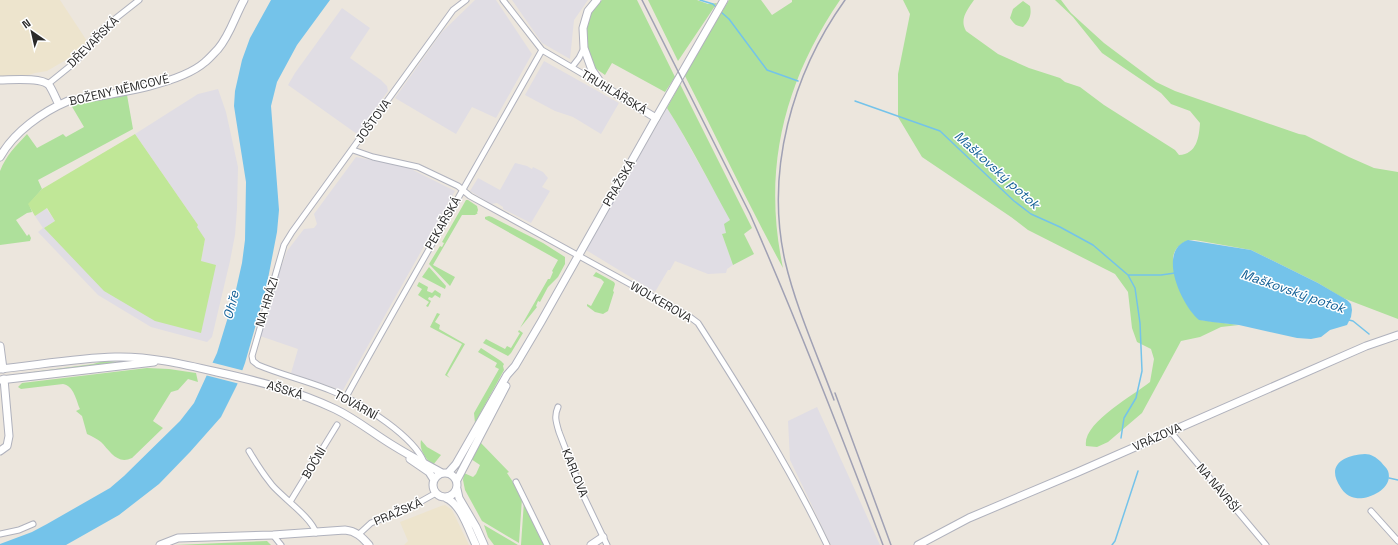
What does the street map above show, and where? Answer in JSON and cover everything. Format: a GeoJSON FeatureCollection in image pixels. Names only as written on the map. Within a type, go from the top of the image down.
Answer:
{"type":"FeatureCollection","features":[{"type":"Feature","properties":{"kind":"main road","name":"BOŽENY NĚMCOVÉ"},"geometry":{"type":"LineString","coordinates":[[0,158],[8,145],[18,134],[42,115],[59,105],[68,101],[143,87],[178,76],[206,62],[225,38],[244,0]]}},
{"type":"Feature","properties":{"kind":"main road"},"geometry":{"type":"LineString","coordinates":[[597,0],[588,11],[582,35],[589,64],[600,84]]}},
{"type":"Feature","properties":{"kind":"main road","name":"PRAŽSKÁ"},"geometry":{"type":"LineString","coordinates":[[445,473],[456,464],[507,375],[515,366],[724,0]]}},
{"type":"Feature","properties":{"kind":"main road"},"geometry":{"type":"LineString","coordinates":[[0,80],[31,80],[48,84],[59,105]]}},
{"type":"Feature","properties":{"kind":"main road","name":"TRUHLÁŘSKÁ"},"geometry":{"type":"LineString","coordinates":[[600,84],[656,118]]}},
{"type":"Feature","properties":{"kind":"main road","name":"VRÁZOVA"},"geometry":{"type":"LineString","coordinates":[[918,545],[969,518],[1366,346],[1398,335]]}},
{"type":"Feature","properties":{"kind":"main road"},"geometry":{"type":"LineString","coordinates":[[0,346],[2,380],[9,436],[7,446],[0,451]]}},
{"type":"Feature","properties":{"kind":"main road","name":"AŠSKÁ"},"geometry":{"type":"LineString","coordinates":[[1,369],[115,357],[164,361],[246,378],[291,391],[327,405],[361,424],[395,447],[445,473]]}},
{"type":"Feature","properties":{"kind":"main road","name":"AŠSKÁ"},"geometry":{"type":"LineString","coordinates":[[2,380],[164,361]]}},
{"type":"Feature","properties":{"kind":"main road","name":"PRAŽSKÁ"},"geometry":{"type":"LineString","coordinates":[[457,480],[512,376],[515,366]]}},
{"type":"Feature","properties":{"kind":"main road","name":"AŠSKÁ"},"geometry":{"type":"LineString","coordinates":[[395,447],[401,453],[429,472],[434,480]]}},
{"type":"Feature","properties":{"kind":"main road"},"geometry":{"type":"LineString","coordinates":[[476,545],[457,507],[453,502],[436,494],[433,486],[436,477],[445,473],[455,477],[457,480],[459,498],[476,527],[484,545]]}},
{"type":"Feature","properties":{"kind":"main road"},"geometry":{"type":"LineString","coordinates":[[446,498],[453,495],[457,489]]}},
{"type":"Feature","properties":{"kind":"main road"},"geometry":{"type":"LineString","coordinates":[[160,545],[178,538],[316,533],[348,530],[358,535],[368,545]]}},
{"type":"Feature","properties":{"kind":"main road"},"geometry":{"type":"LineString","coordinates":[[591,545],[603,537]]}},
{"type":"Feature","properties":{"kind":"street","name":"DŘEVAŘSKÁ"},"geometry":{"type":"LineString","coordinates":[[48,84],[74,63],[85,52],[91,41],[106,26],[138,0]]}},
{"type":"Feature","properties":{"kind":"street","name":"JOŠTOVA"},"geometry":{"type":"LineString","coordinates":[[284,245],[453,10],[466,0]]}},
{"type":"Feature","properties":{"kind":"street","name":"TRUHLÁŘSKÁ"},"geometry":{"type":"LineString","coordinates":[[503,0],[542,50],[600,84]]}},
{"type":"Feature","properties":{"kind":"street","name":"TRUHLÁŘSKÁ"},"geometry":{"type":"LineString","coordinates":[[572,67],[576,63],[584,48]]}},
{"type":"Feature","properties":{"kind":"street","name":"PEKAŘSKÁ"},"geometry":{"type":"LineString","coordinates":[[346,397],[413,275],[542,50]]}},
{"type":"Feature","properties":{"kind":"street","name":"WOLKEROVA"},"geometry":{"type":"LineString","coordinates":[[353,150],[373,158],[418,167],[458,186],[470,196],[690,316],[698,323],[771,441],[806,502],[827,545]]}},
{"type":"Feature","properties":{"kind":"street","name":"NA HRÁZI"},"geometry":{"type":"LineString","coordinates":[[252,360],[254,346],[284,245]]}},
{"type":"Feature","properties":{"kind":"street","name":"TOVÁRNÍ"},"geometry":{"type":"LineString","coordinates":[[252,360],[258,365],[336,392],[346,397],[396,429],[418,451],[424,462]]}},
{"type":"Feature","properties":{"kind":"street","name":"KARLOVA"},"geometry":{"type":"LineString","coordinates":[[558,407],[555,414],[558,430],[584,497],[607,545]]}},
{"type":"Feature","properties":{"kind":"street","name":"BOČNÍ"},"geometry":{"type":"LineString","coordinates":[[290,502],[337,425]]}},
{"type":"Feature","properties":{"kind":"street","name":"NA NÁVRŠÍ"},"geometry":{"type":"LineString","coordinates":[[1170,431],[1266,545]]}},
{"type":"Feature","properties":{"kind":"street"},"geometry":{"type":"LineString","coordinates":[[249,451],[272,486],[311,524],[316,533]]}},
{"type":"Feature","properties":{"kind":"street"},"geometry":{"type":"LineString","coordinates":[[516,482],[547,545]]}},
{"type":"Feature","properties":{"kind":"street","name":"PRAŽSKÁ"},"geometry":{"type":"LineString","coordinates":[[358,535],[371,523],[411,507],[436,494]]}},
{"type":"Feature","properties":{"kind":"street"},"geometry":{"type":"LineString","coordinates":[[1371,511],[1398,541]]}},
{"type":"Feature","properties":{"kind":"street"},"geometry":{"type":"LineString","coordinates":[[0,534],[19,530],[34,524]]}},
{"type":"Feature","properties":{"kind":"street"},"geometry":{"type":"LineString","coordinates":[[273,535],[281,545]]}},
{"type":"Feature","properties":{"kind":"shaded area"},"geometry":{"type":"Polygon","coordinates":[[[0,0],[60,0],[87,41],[71,57],[47,71],[26,76],[0,76],[0,0]]]}},
{"type":"Feature","properties":{"kind":"shaded area"},"geometry":{"type":"Polygon","coordinates":[[[475,0],[496,0],[532,54],[496,118],[472,107],[456,134],[395,98],[442,32],[475,0]]]}},
{"type":"Feature","properties":{"kind":"shaded area"},"geometry":{"type":"Polygon","coordinates":[[[512,0],[588,0],[574,20],[570,59],[542,43],[512,0]]]}},
{"type":"Feature","properties":{"kind":"shaded area"},"geometry":{"type":"Polygon","coordinates":[[[342,8],[370,28],[350,58],[381,80],[387,86],[388,91],[357,134],[288,85],[342,8]]]}},
{"type":"Feature","properties":{"kind":"shaded area"},"geometry":{"type":"Polygon","coordinates":[[[544,61],[619,103],[601,134],[573,117],[555,111],[525,95],[544,61]]]}},
{"type":"Feature","properties":{"kind":"shaded area"},"geometry":{"type":"Polygon","coordinates":[[[218,89],[226,112],[238,167],[237,209],[235,235],[230,261],[212,337],[207,342],[151,327],[98,295],[38,232],[43,228],[35,216],[46,208],[55,221],[44,228],[201,261],[205,239],[196,227],[198,225],[135,134],[198,94],[218,89]]]}},
{"type":"Feature","properties":{"kind":"shaded area"},"geometry":{"type":"Polygon","coordinates":[[[667,108],[731,220],[728,221],[727,233],[722,234],[733,265],[727,269],[726,273],[708,274],[675,261],[655,292],[586,250],[667,108]]]}},
{"type":"Feature","properties":{"kind":"shaded area"},"geometry":{"type":"Polygon","coordinates":[[[356,157],[407,167],[455,191],[343,390],[341,390],[291,373],[298,349],[260,336],[287,251],[304,229],[314,228],[317,224],[314,214],[356,157]]]}},
{"type":"Feature","properties":{"kind":"shaded area"},"geometry":{"type":"Polygon","coordinates":[[[515,163],[532,169],[533,167],[543,172],[548,178],[542,187],[550,191],[531,223],[503,209],[503,207],[497,203],[491,204],[470,191],[478,178],[500,190],[515,163]]]}},
{"type":"Feature","properties":{"kind":"shaded area"},"geometry":{"type":"Polygon","coordinates":[[[817,407],[880,545],[831,545],[790,460],[788,421],[817,407]]]}},
{"type":"Feature","properties":{"kind":"shaded area"},"geometry":{"type":"Polygon","coordinates":[[[445,505],[452,510],[469,545],[404,545],[408,541],[400,522],[445,505]]]}},
{"type":"Feature","properties":{"kind":"green space"},"geometry":{"type":"Polygon","coordinates":[[[602,0],[637,0],[675,77],[665,92],[612,63],[605,75],[591,65],[586,37],[587,20],[590,13],[602,0]]]}},
{"type":"Feature","properties":{"kind":"green space"},"geometry":{"type":"Polygon","coordinates":[[[648,0],[697,0],[708,4],[717,3],[678,61],[648,0]]]}},
{"type":"Feature","properties":{"kind":"green space"},"geometry":{"type":"Polygon","coordinates":[[[729,0],[761,0],[772,15],[792,2],[792,0],[840,0],[821,31],[805,63],[792,95],[783,128],[777,162],[775,196],[777,232],[783,268],[757,220],[684,74],[729,0]]]}},
{"type":"Feature","properties":{"kind":"green space"},"geometry":{"type":"Polygon","coordinates":[[[903,0],[974,0],[965,14],[963,22],[966,31],[998,54],[1029,68],[1060,78],[1065,82],[1080,87],[1104,105],[1175,150],[1179,155],[1190,152],[1196,144],[1200,123],[1190,111],[1171,104],[1161,93],[1102,53],[1073,17],[1055,0],[1061,0],[1071,13],[1104,43],[1156,82],[1175,91],[1305,135],[1374,168],[1398,172],[1398,319],[1343,298],[1318,283],[1251,250],[1195,240],[1187,241],[1177,248],[1173,255],[1176,273],[1183,297],[1193,313],[1201,320],[1239,325],[1221,327],[1200,337],[1181,341],[1142,413],[1108,442],[1097,447],[1086,446],[1087,437],[1092,428],[1100,419],[1110,410],[1150,382],[1154,359],[1151,349],[1137,342],[1132,328],[1128,292],[1115,274],[1028,230],[922,157],[898,117],[898,74],[910,14],[903,0]]]}},
{"type":"Feature","properties":{"kind":"green space"},"geometry":{"type":"Polygon","coordinates":[[[1023,1],[1030,6],[1031,12],[1023,27],[1015,24],[1010,18],[1013,9],[1023,1]]]}},
{"type":"Feature","properties":{"kind":"green space"},"geometry":{"type":"Polygon","coordinates":[[[680,84],[752,228],[744,234],[754,254],[733,265],[722,234],[726,233],[724,224],[730,220],[692,149],[667,108],[680,84]]]}},
{"type":"Feature","properties":{"kind":"green space"},"geometry":{"type":"Polygon","coordinates":[[[127,95],[133,129],[38,180],[42,189],[29,204],[32,212],[27,213],[16,220],[27,236],[29,234],[31,238],[30,241],[0,245],[0,171],[8,155],[27,134],[37,148],[63,134],[66,137],[84,127],[71,105],[127,95]]]}},
{"type":"Feature","properties":{"kind":"green space"},"geometry":{"type":"Polygon","coordinates":[[[135,134],[198,225],[197,227],[205,239],[201,261],[216,265],[201,333],[155,321],[104,291],[44,228],[55,221],[47,208],[35,216],[28,204],[42,189],[135,134]]]}},
{"type":"Feature","properties":{"kind":"green space"},"geometry":{"type":"Polygon","coordinates":[[[466,200],[477,206],[478,213],[475,215],[462,215],[433,265],[455,277],[450,286],[429,264],[440,246],[442,247],[444,243],[442,242],[466,200]]]}},
{"type":"Feature","properties":{"kind":"green space"},"geometry":{"type":"Polygon","coordinates":[[[489,216],[543,243],[565,257],[565,264],[558,277],[548,287],[540,302],[538,301],[537,307],[520,328],[548,279],[550,279],[553,272],[552,271],[558,260],[485,219],[485,217],[489,216]]]}},
{"type":"Feature","properties":{"kind":"green space"},"geometry":{"type":"Polygon","coordinates":[[[429,267],[446,286],[445,289],[422,277],[429,267]]]}},
{"type":"Feature","properties":{"kind":"green space"},"geometry":{"type":"Polygon","coordinates":[[[596,272],[615,284],[608,311],[603,314],[595,312],[587,306],[587,304],[591,306],[604,282],[593,276],[596,272]]]}},
{"type":"Feature","properties":{"kind":"green space"},"geometry":{"type":"Polygon","coordinates":[[[419,282],[428,287],[427,291],[432,293],[435,290],[441,294],[440,298],[435,295],[432,298],[429,297],[428,299],[431,301],[428,307],[426,306],[429,302],[418,295],[422,289],[417,286],[419,282]]]}},
{"type":"Feature","properties":{"kind":"green space"},"geometry":{"type":"Polygon","coordinates":[[[437,313],[440,314],[435,322],[440,325],[439,329],[465,344],[447,375],[450,378],[445,375],[462,344],[430,327],[437,313]]]}},
{"type":"Feature","properties":{"kind":"green space"},"geometry":{"type":"Polygon","coordinates":[[[519,330],[523,333],[508,356],[483,343],[486,339],[505,349],[507,346],[511,348],[520,333],[518,332],[519,330]]]}},
{"type":"Feature","properties":{"kind":"green space"},"geometry":{"type":"Polygon","coordinates":[[[481,348],[501,361],[504,364],[504,370],[475,423],[474,413],[499,369],[495,367],[497,363],[478,352],[481,348]]]}},
{"type":"Feature","properties":{"kind":"green space"},"geometry":{"type":"Polygon","coordinates":[[[104,361],[120,362],[18,374],[93,364],[104,361]]]}},
{"type":"Feature","properties":{"kind":"green space"},"geometry":{"type":"Polygon","coordinates":[[[147,368],[169,369],[196,373],[198,382],[188,379],[178,390],[171,392],[153,421],[163,428],[132,458],[127,460],[122,460],[114,456],[101,442],[87,434],[82,416],[76,411],[80,409],[70,387],[63,384],[21,389],[18,387],[22,383],[147,368]]]}},
{"type":"Feature","properties":{"kind":"green space"},"geometry":{"type":"Polygon","coordinates":[[[421,440],[427,447],[441,455],[433,465],[423,454],[421,440]]]}},
{"type":"Feature","properties":{"kind":"green space"},"geometry":{"type":"Polygon","coordinates":[[[480,442],[509,472],[507,473],[522,498],[519,543],[482,521],[465,490],[463,480],[464,473],[473,477],[480,465],[471,459],[480,442]]]}},
{"type":"Feature","properties":{"kind":"green space"},"geometry":{"type":"Polygon","coordinates":[[[524,501],[544,545],[521,545],[524,501]]]}},
{"type":"Feature","properties":{"kind":"green space"},"geometry":{"type":"Polygon","coordinates":[[[484,525],[518,545],[494,545],[488,537],[484,525]]]}},
{"type":"Feature","properties":{"kind":"green space"},"geometry":{"type":"Polygon","coordinates":[[[267,541],[271,545],[175,545],[267,541]]]}},
{"type":"Feature","properties":{"kind":"water"},"geometry":{"type":"Polygon","coordinates":[[[271,0],[330,0],[297,45],[277,82],[271,106],[279,210],[277,232],[266,289],[245,363],[237,385],[221,417],[190,452],[159,484],[119,515],[66,545],[0,545],[32,532],[110,488],[180,421],[194,403],[217,353],[235,294],[242,263],[245,240],[246,182],[234,106],[235,91],[242,60],[250,38],[271,0]]]}},
{"type":"Feature","properties":{"kind":"water"},"geometry":{"type":"Polygon","coordinates":[[[1188,240],[1251,250],[1318,283],[1347,300],[1351,304],[1351,317],[1347,325],[1330,330],[1321,337],[1311,339],[1297,338],[1239,325],[1199,320],[1192,313],[1180,291],[1175,279],[1173,266],[1174,255],[1179,246],[1188,240]]]}},
{"type":"Feature","properties":{"kind":"water"},"geometry":{"type":"Polygon","coordinates":[[[1365,454],[1373,456],[1381,462],[1387,470],[1389,477],[1384,488],[1379,492],[1367,497],[1356,498],[1344,492],[1341,488],[1335,473],[1336,467],[1344,459],[1350,456],[1365,454]]]}},
{"type":"Feature","properties":{"kind":"pier"},"geometry":{"type":"Polygon","coordinates":[[[210,362],[245,371],[240,384],[205,375],[210,362]]]}},
{"type":"Feature","properties":{"kind":"waterway","name":"Maškovský potok"},"geometry":{"type":"LineString","coordinates":[[700,0],[713,4],[716,7]]}},
{"type":"Feature","properties":{"kind":"waterway","name":"Maškovský potok"},"geometry":{"type":"LineString","coordinates":[[721,12],[729,19],[767,70],[798,81]]}},
{"type":"Feature","properties":{"kind":"waterway","name":"Maškovský potok"},"geometry":{"type":"LineString","coordinates":[[855,101],[940,131],[1014,201],[1031,214],[1060,227],[1093,245],[1128,275],[1161,275],[1175,273]]}},
{"type":"Feature","properties":{"kind":"waterway"},"geometry":{"type":"LineString","coordinates":[[1121,438],[1124,418],[1136,398],[1142,371],[1140,323],[1135,288],[1128,275]]}},
{"type":"Feature","properties":{"kind":"waterway","name":"Maškovský potok"},"geometry":{"type":"LineString","coordinates":[[1349,320],[1353,321],[1369,334]]}},
{"type":"Feature","properties":{"kind":"waterway"},"geometry":{"type":"LineString","coordinates":[[1112,545],[1115,541],[1138,471]]}},
{"type":"Feature","properties":{"kind":"waterway"},"geometry":{"type":"LineString","coordinates":[[1389,478],[1398,480]]}},
{"type":"Feature","properties":{"kind":"railway"},"geometry":{"type":"LineString","coordinates":[[642,0],[750,214],[819,379],[883,545]]}},
{"type":"Feature","properties":{"kind":"railway"},"geometry":{"type":"LineString","coordinates":[[834,400],[801,314],[785,261],[780,227],[778,193],[781,158],[797,91],[810,59],[826,29],[845,0]]}},
{"type":"Feature","properties":{"kind":"railway"},"geometry":{"type":"LineString","coordinates":[[835,393],[891,545]]}},
{"type":"Feature","properties":{"kind":"water label","name":"Ohře"},"geometry":{"type":"Point","coordinates":[231,305]}}]}
